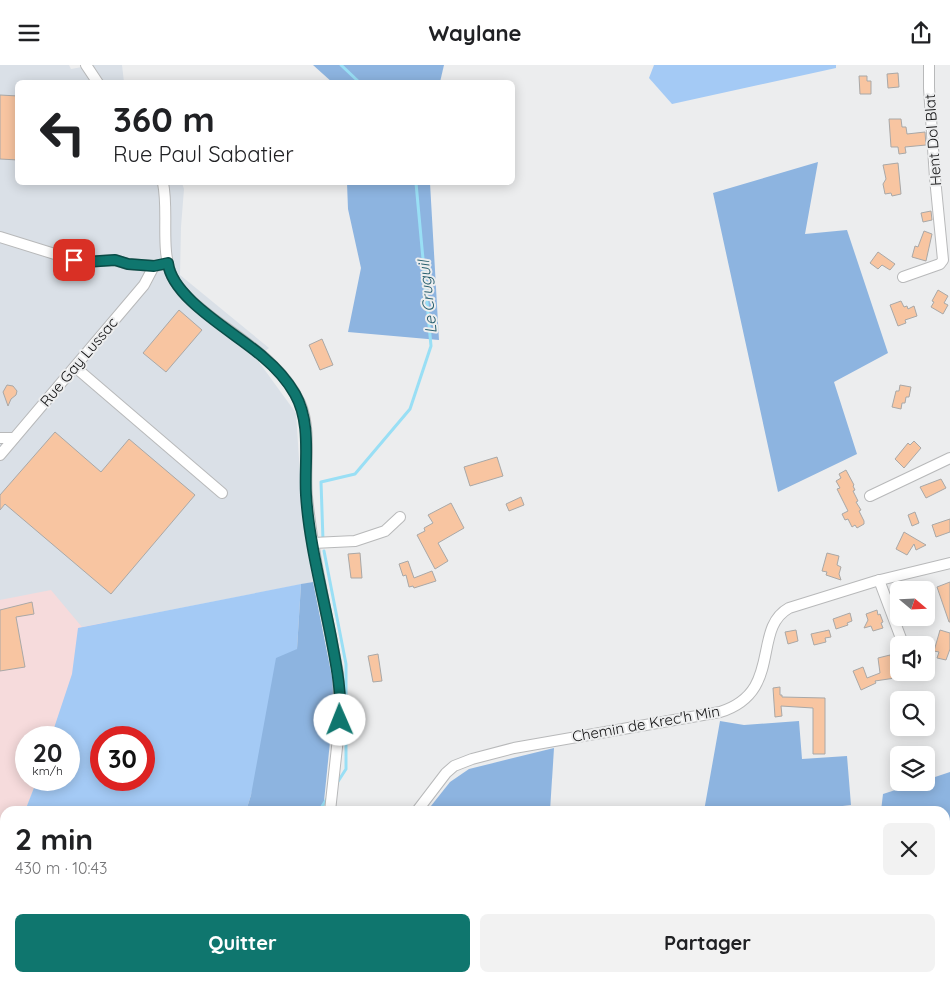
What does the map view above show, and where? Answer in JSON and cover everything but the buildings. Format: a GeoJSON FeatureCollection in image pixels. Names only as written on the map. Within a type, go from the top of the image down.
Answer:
{"type":"FeatureCollection","features":[{"type":"Feature","properties":{"kind":"street"},"geometry":{"type":"LineString","coordinates":[[86,65],[96,80]]}},
{"type":"Feature","properties":{"kind":"street","name":"Hent Dol Blat"},"geometry":{"type":"LineString","coordinates":[[903,277],[940,264],[943,260],[935,177],[929,65]]}},
{"type":"Feature","properties":{"kind":"street"},"geometry":{"type":"LineString","coordinates":[[163,185],[168,263],[173,279],[191,301],[263,357],[284,379],[302,409],[305,427],[306,495],[313,543],[338,673],[340,696],[340,720],[331,806]]}},
{"type":"Feature","properties":{"kind":"street"},"geometry":{"type":"LineString","coordinates":[[0,237],[85,262],[115,260],[128,264],[154,266],[168,263]]}},
{"type":"Feature","properties":{"kind":"street","name":"Rue Gay Lussac"},"geometry":{"type":"LineString","coordinates":[[0,455],[144,285],[154,266]]}},
{"type":"Feature","properties":{"kind":"street"},"geometry":{"type":"LineString","coordinates":[[75,367],[222,493]]}},
{"type":"Feature","properties":{"kind":"street"},"geometry":{"type":"LineString","coordinates":[[0,438],[14,438]]}},
{"type":"Feature","properties":{"kind":"street"},"geometry":{"type":"LineString","coordinates":[[870,496],[950,458]]}},
{"type":"Feature","properties":{"kind":"street"},"geometry":{"type":"LineString","coordinates":[[313,543],[355,541],[386,531],[400,517]]}},
{"type":"Feature","properties":{"kind":"street","name":"Chemin de Krec'h Min"},"geometry":{"type":"LineString","coordinates":[[421,806],[446,773],[472,759],[514,748],[720,712],[733,708],[744,700],[756,684],[774,622],[783,611],[879,580],[950,563]]}},
{"type":"Feature","properties":{"kind":"street"},"geometry":{"type":"LineString","coordinates":[[879,580],[900,636]]}},
{"type":"Feature","properties":{"kind":"shaded area"},"geometry":{"type":"Polygon","coordinates":[[[0,65],[69,65],[71,69],[93,65],[122,65],[124,80],[15,80],[15,185],[183,185],[180,275],[269,348],[256,358],[296,413],[303,521],[313,582],[78,628],[31,726],[15,726],[15,791],[33,791],[27,806],[0,806],[0,65]]]}},
{"type":"Feature","properties":{"kind":"shaded area"},"geometry":{"type":"Polygon","coordinates":[[[313,65],[444,65],[440,80],[330,80],[313,65]]]}},
{"type":"Feature","properties":{"kind":"shaded area"},"geometry":{"type":"Polygon","coordinates":[[[654,65],[836,65],[836,68],[672,104],[649,78],[654,65]]]}},
{"type":"Feature","properties":{"kind":"shaded area"},"geometry":{"type":"Polygon","coordinates":[[[818,162],[805,234],[847,230],[888,353],[834,382],[857,454],[778,492],[713,193],[818,162]]]}},
{"type":"Feature","properties":{"kind":"shaded area"},"geometry":{"type":"Polygon","coordinates":[[[347,185],[430,185],[439,340],[348,332],[361,268],[348,209],[347,185]]]}},
{"type":"Feature","properties":{"kind":"shaded area"},"geometry":{"type":"Polygon","coordinates":[[[313,582],[335,692],[324,806],[248,806],[276,658],[297,649],[301,584],[313,582]]]}},
{"type":"Feature","properties":{"kind":"shaded area"},"geometry":{"type":"Polygon","coordinates":[[[301,584],[297,649],[248,806],[27,806],[33,791],[80,791],[80,726],[55,726],[72,674],[78,628],[301,584]]]}},
{"type":"Feature","properties":{"kind":"shaded area"},"geometry":{"type":"Polygon","coordinates":[[[51,590],[82,627],[107,622],[102,726],[90,726],[90,737],[80,737],[80,726],[15,726],[15,791],[33,791],[27,806],[0,806],[0,600],[51,590]]]}},
{"type":"Feature","properties":{"kind":"shaded area"},"geometry":{"type":"Polygon","coordinates":[[[720,721],[744,725],[799,721],[802,759],[847,756],[851,805],[705,806],[720,721]]]}},
{"type":"Feature","properties":{"kind":"shaded area"},"geometry":{"type":"Polygon","coordinates":[[[554,748],[550,806],[431,806],[450,782],[469,769],[554,748]]]}},
{"type":"Feature","properties":{"kind":"shaded area"},"geometry":{"type":"Polygon","coordinates":[[[950,772],[950,806],[882,806],[883,794],[892,791],[935,791],[935,777],[950,772]]]}},
{"type":"Feature","properties":{"kind":"waterway","name":"Le Cruguil"},"geometry":{"type":"LineString","coordinates":[[341,65],[357,80]]}},
{"type":"Feature","properties":{"kind":"waterway","name":"Le Cruguil"},"geometry":{"type":"LineString","coordinates":[[323,540],[321,482],[355,474],[410,409],[431,346],[416,185]]}},
{"type":"Feature","properties":{"kind":"waterway","name":"Le Cruguil"},"geometry":{"type":"LineString","coordinates":[[324,551],[346,664],[346,769],[337,783]]}},
{"type":"Feature","properties":{"kind":"waterway","name":"Le Cruguil"},"geometry":{"type":"LineString","coordinates":[[322,806],[328,797]]}},
{"type":"Feature","properties":{"kind":"route"},"geometry":{"type":"LineString","coordinates":[[74,260],[85,262],[115,260],[128,264],[154,266],[168,263],[173,279],[191,301],[263,357],[284,379],[294,393],[302,409],[305,427],[306,495],[311,535],[338,673],[340,720]]}}]}
